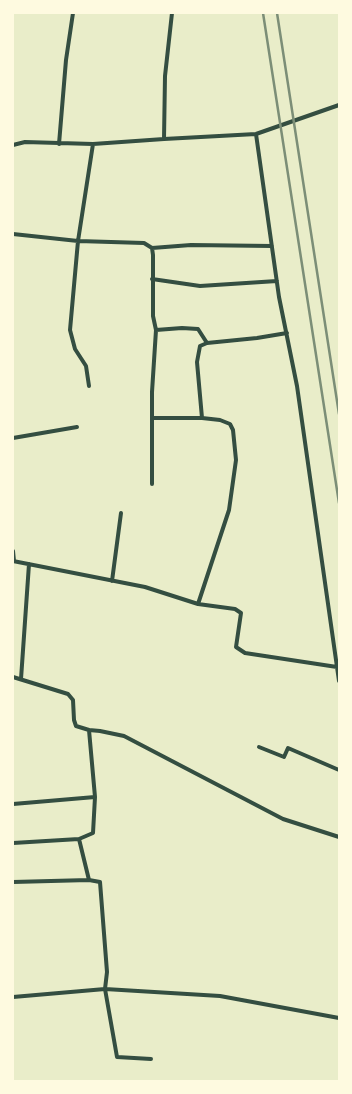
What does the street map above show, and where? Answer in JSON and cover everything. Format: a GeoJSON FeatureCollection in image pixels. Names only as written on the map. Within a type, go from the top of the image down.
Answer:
{"type":"FeatureCollection","features":[{"type":"Feature","properties":{"kind":"street"},"geometry":{"type":"LineString","coordinates":[[59,144],[66,60],[73,13]]}},
{"type":"Feature","properties":{"kind":"street"},"geometry":{"type":"LineString","coordinates":[[164,138],[164,76],[172,13]]}},
{"type":"Feature","properties":{"kind":"street"},"geometry":{"type":"LineString","coordinates":[[13,145],[26,142],[94,144],[164,138],[256,134],[339,105]]}},
{"type":"Feature","properties":{"kind":"street"},"geometry":{"type":"LineString","coordinates":[[256,134],[277,281],[297,386],[339,680]]}},
{"type":"Feature","properties":{"kind":"street"},"geometry":{"type":"LineString","coordinates":[[89,386],[86,366],[75,349],[70,330],[78,241],[94,144]]}},
{"type":"Feature","properties":{"kind":"street"},"geometry":{"type":"LineString","coordinates":[[13,234],[78,241],[144,243],[152,248],[191,246],[272,246]]}},
{"type":"Feature","properties":{"kind":"street"},"geometry":{"type":"LineString","coordinates":[[152,248],[152,279],[156,330],[152,392],[152,484]]}},
{"type":"Feature","properties":{"kind":"street"},"geometry":{"type":"LineString","coordinates":[[152,279],[200,286],[277,281]]}},
{"type":"Feature","properties":{"kind":"street"},"geometry":{"type":"LineString","coordinates":[[156,330],[182,328],[198,329],[207,343]]}},
{"type":"Feature","properties":{"kind":"street"},"geometry":{"type":"LineString","coordinates":[[202,418],[197,362],[200,346],[207,343],[258,338],[287,333]]}},
{"type":"Feature","properties":{"kind":"street"},"geometry":{"type":"LineString","coordinates":[[152,418],[202,418],[220,420],[230,424],[233,430],[236,460],[229,510],[198,604]]}},
{"type":"Feature","properties":{"kind":"street"},"geometry":{"type":"LineString","coordinates":[[13,438],[77,427]]}},
{"type":"Feature","properties":{"kind":"street"},"geometry":{"type":"LineString","coordinates":[[112,581],[121,513]]}},
{"type":"Feature","properties":{"kind":"street"},"geometry":{"type":"LineString","coordinates":[[13,551],[14,561],[145,587],[198,604],[235,609],[241,613],[236,647],[245,653],[337,667]]}},
{"type":"Feature","properties":{"kind":"street"},"geometry":{"type":"LineString","coordinates":[[21,680],[29,564]]}},
{"type":"Feature","properties":{"kind":"street"},"geometry":{"type":"LineString","coordinates":[[13,677],[68,694],[73,700],[74,720],[76,726],[89,730],[100,730],[124,736],[283,819],[339,837]]}},
{"type":"Feature","properties":{"kind":"street"},"geometry":{"type":"LineString","coordinates":[[13,843],[78,839],[93,833],[95,797],[89,730]]}},
{"type":"Feature","properties":{"kind":"street"},"geometry":{"type":"LineString","coordinates":[[259,747],[284,757],[288,748],[339,770]]}},
{"type":"Feature","properties":{"kind":"street"},"geometry":{"type":"LineString","coordinates":[[13,804],[95,797]]}},
{"type":"Feature","properties":{"kind":"street"},"geometry":{"type":"LineString","coordinates":[[78,839],[89,880]]}},
{"type":"Feature","properties":{"kind":"street"},"geometry":{"type":"LineString","coordinates":[[13,882],[89,880],[100,882],[107,972],[105,989],[117,1057],[151,1059]]}},
{"type":"Feature","properties":{"kind":"street"},"geometry":{"type":"LineString","coordinates":[[13,997],[105,989],[220,996],[339,1018]]}},
{"type":"Feature","properties":{"kind":"railway"},"geometry":{"type":"LineString","coordinates":[[263,13],[339,503]]}},
{"type":"Feature","properties":{"kind":"railway"},"geometry":{"type":"LineString","coordinates":[[277,13],[339,414]]}}]}
